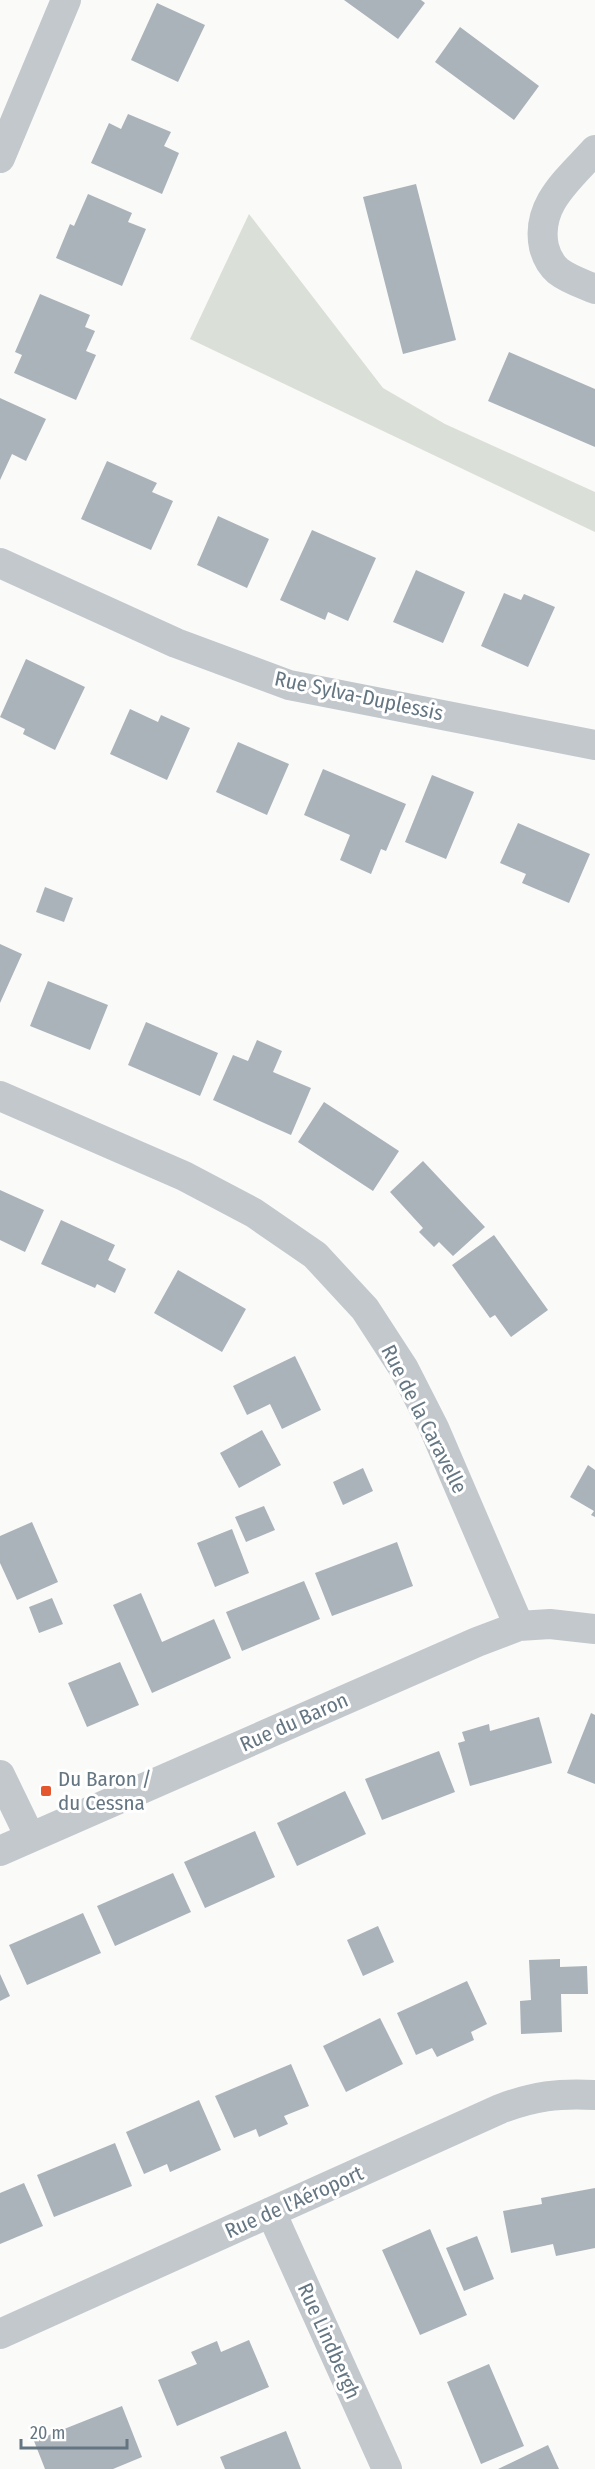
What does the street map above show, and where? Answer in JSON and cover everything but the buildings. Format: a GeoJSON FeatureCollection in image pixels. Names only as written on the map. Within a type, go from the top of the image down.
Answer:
{"type":"FeatureCollection","features":[{"type":"Feature","properties":{"kind":"street"},"geometry":{"type":"LineString","coordinates":[[0,158],[66,0]]}},
{"type":"Feature","properties":{"kind":"street"},"geometry":{"type":"LineString","coordinates":[[595,150],[558,192],[544,212],[541,233],[546,255],[557,271],[595,289]]}},
{"type":"Feature","properties":{"kind":"street","name":"Rue Sylva-Duplessis"},"geometry":{"type":"LineString","coordinates":[[0,563],[176,643],[290,685],[595,744]]}},
{"type":"Feature","properties":{"kind":"street","name":"Rue de la Caravelle"},"geometry":{"type":"LineString","coordinates":[[0,1096],[184,1176],[254,1213],[315,1255],[365,1309],[404,1369],[434,1428],[519,1626]]}},
{"type":"Feature","properties":{"kind":"street","name":"Rue du Baron"},"geometry":{"type":"LineString","coordinates":[[0,1851],[466,1647],[519,1626],[550,1624],[595,1629]]}},
{"type":"Feature","properties":{"kind":"street"},"geometry":{"type":"LineString","coordinates":[[0,1775],[30,1837]]}},
{"type":"Feature","properties":{"kind":"street","name":"Rue de l'Aéroport"},"geometry":{"type":"LineString","coordinates":[[0,2334],[500,2109],[531,2098],[566,2093],[595,2096]]}},
{"type":"Feature","properties":{"kind":"street","name":"Rue Lindbergh"},"geometry":{"type":"LineString","coordinates":[[271,2212],[387,2469]]}},
{"type":"Feature","properties":{"kind":"shaded area"},"geometry":{"type":"Polygon","coordinates":[[[249,214],[383,388],[445,424],[595,492],[595,532],[190,339],[249,214]]]}},
{"type":"Feature","properties":{"kind":"place","name":"Du Baron / du Cessna"},"geometry":{"type":"Point","coordinates":[46,1791]}}]}
